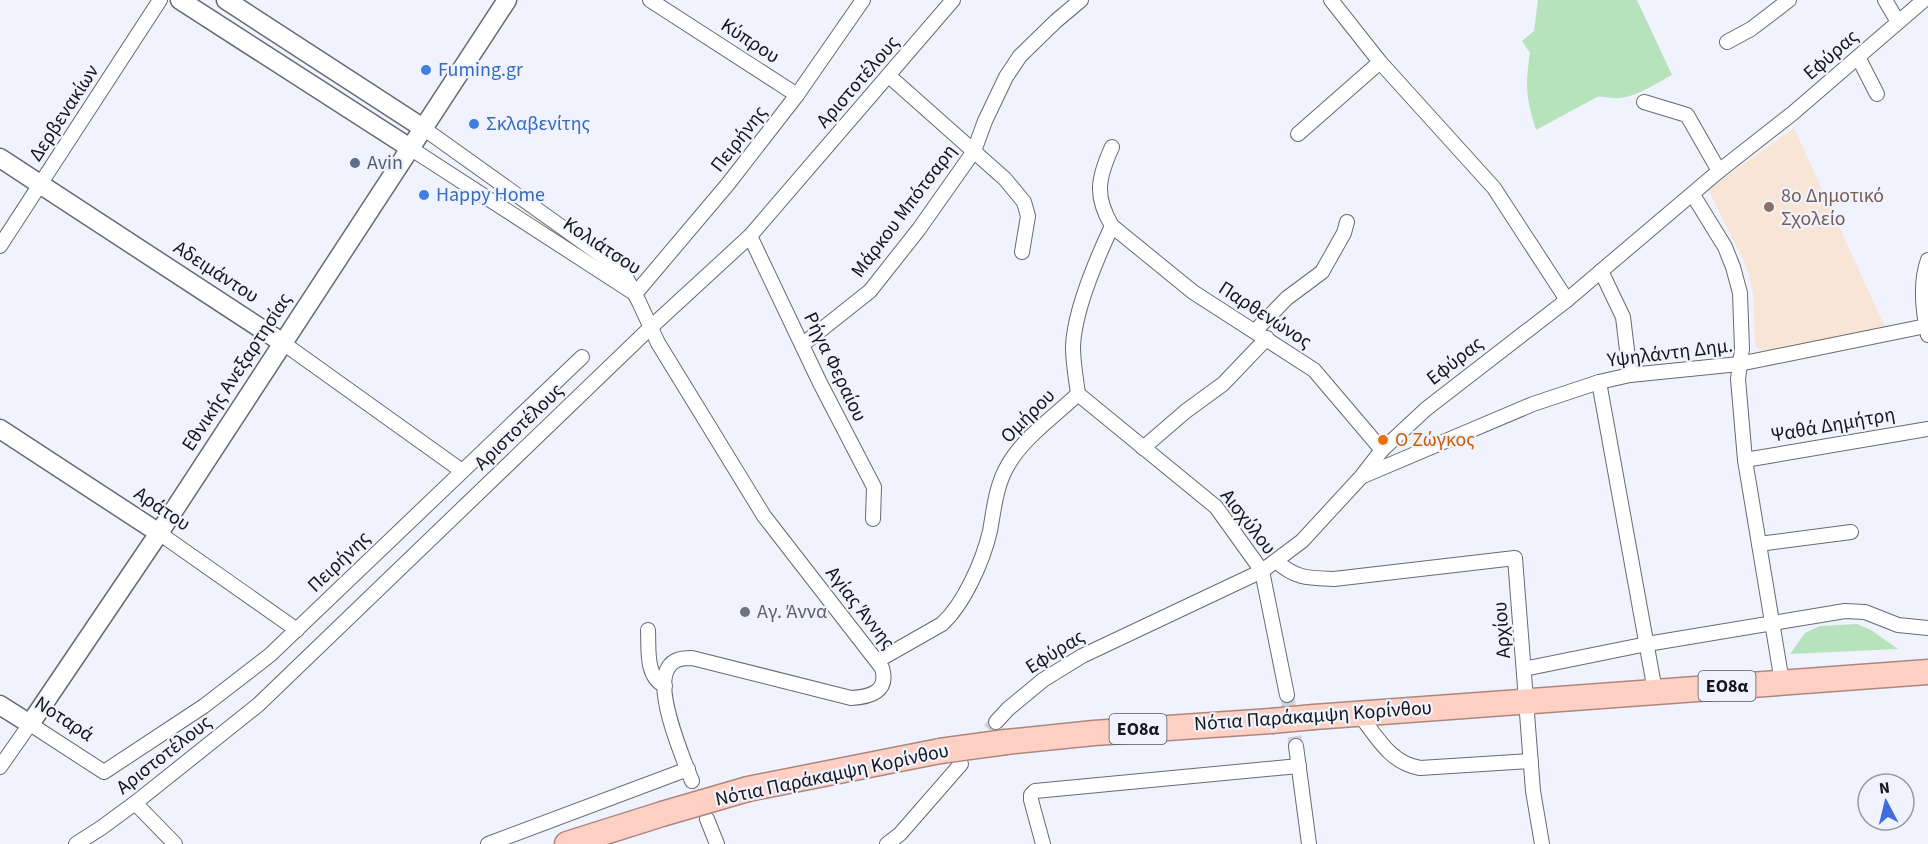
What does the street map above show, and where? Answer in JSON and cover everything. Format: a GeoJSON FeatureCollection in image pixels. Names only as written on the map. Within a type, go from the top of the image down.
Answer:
{"type":"FeatureCollection","features":[{"type":"Feature","properties":{"kind":"highway","name":"Νότια Παράκαμψη Κορίνθου"},"geometry":{"type":"LineString","coordinates":[[567,844],[748,789],[940,751],[1001,732],[1105,732],[1928,672]]}},
{"type":"Feature","properties":{"kind":"street","name":"Δερβενακίων"},"geometry":{"type":"LineString","coordinates":[[0,246],[160,0]]}},
{"type":"Feature","properties":{"kind":"street","name":"Κολιάτσου"},"geometry":{"type":"LineString","coordinates":[[180,0],[635,294]]}},
{"type":"Feature","properties":{"kind":"street","name":"Κολιάτσου"},"geometry":{"type":"LineString","coordinates":[[226,0],[423,128],[612,263],[627,279],[635,294]]}},
{"type":"Feature","properties":{"kind":"street","name":"Εθνικής Ανεξαρτησίας"},"geometry":{"type":"LineString","coordinates":[[0,767],[159,533],[507,0]]}},
{"type":"Feature","properties":{"kind":"street","name":"Κύπρου"},"geometry":{"type":"LineString","coordinates":[[650,0],[797,95]]}},
{"type":"Feature","properties":{"kind":"street","name":"Πειρήνης"},"geometry":{"type":"LineString","coordinates":[[635,294],[728,184],[797,95],[863,0]]}},
{"type":"Feature","properties":{"kind":"street","name":"Αριστοτέλους"},"geometry":{"type":"LineString","coordinates":[[76,844],[135,803],[258,705],[650,328],[750,236],[953,0]]}},
{"type":"Feature","properties":{"kind":"street","name":"Μάρκου Μπότσαρη"},"geometry":{"type":"LineString","coordinates":[[802,345],[870,291],[919,229],[974,151],[985,121],[1006,77],[1020,56],[1081,0]]}},
{"type":"Feature","properties":{"kind":"street"},"geometry":{"type":"LineString","coordinates":[[1331,0],[1380,62],[1494,188],[1567,300]]}},
{"type":"Feature","properties":{"kind":"street"},"geometry":{"type":"LineString","coordinates":[[1727,42],[1751,29],[1789,0]]}},
{"type":"Feature","properties":{"kind":"street"},"geometry":{"type":"LineString","coordinates":[[1885,0],[1898,22]]}},
{"type":"Feature","properties":{"kind":"street","name":"Εφύρας"},"geometry":{"type":"LineString","coordinates":[[1001,732],[1008,709],[1043,680],[1082,656],[1262,571],[1302,541],[1361,477],[1382,450],[1426,409],[1567,300],[1719,171],[1793,113],[1924,0]]}},
{"type":"Feature","properties":{"kind":"street"},"geometry":{"type":"LineString","coordinates":[[1858,57],[1877,94]]}},
{"type":"Feature","properties":{"kind":"street"},"geometry":{"type":"LineString","coordinates":[[1298,134],[1380,62]]}},
{"type":"Feature","properties":{"kind":"street"},"geometry":{"type":"LineString","coordinates":[[889,76],[1005,179],[1024,202],[1028,216],[1022,252]]}},
{"type":"Feature","properties":{"kind":"street"},"geometry":{"type":"LineString","coordinates":[[1644,102],[1687,116],[1719,171]]}},
{"type":"Feature","properties":{"kind":"street"},"geometry":{"type":"LineString","coordinates":[[1112,147],[1102,170],[1100,197],[1105,214],[1112,226]]}},
{"type":"Feature","properties":{"kind":"street","name":"Αδειμάντου"},"geometry":{"type":"LineString","coordinates":[[0,158],[283,343],[462,471]]}},
{"type":"Feature","properties":{"kind":"street"},"geometry":{"type":"LineString","coordinates":[[1693,195],[1725,247],[1734,267],[1740,293],[1742,349],[1738,398],[1745,460],[1782,682]]}},
{"type":"Feature","properties":{"kind":"street"},"geometry":{"type":"LineString","coordinates":[[1143,448],[1186,411],[1223,384],[1287,298],[1322,272],[1344,233],[1347,222]]}},
{"type":"Feature","properties":{"kind":"street","name":"Παρθενώνος"},"geometry":{"type":"LineString","coordinates":[[1112,226],[1193,292],[1314,370],[1382,450]]}},
{"type":"Feature","properties":{"kind":"street","name":"Ομήρου"},"geometry":{"type":"LineString","coordinates":[[877,661],[942,624],[950,617],[981,561],[989,535],[997,492],[1007,466],[1018,449],[1078,394],[1074,357],[1075,329],[1095,262],[1112,226]]}},
{"type":"Feature","properties":{"kind":"street","name":"Ρήγα Φεραίου"},"geometry":{"type":"LineString","coordinates":[[750,236],[874,487],[873,519]]}},
{"type":"Feature","properties":{"kind":"street"},"geometry":{"type":"LineString","coordinates":[[1927,331],[1924,273],[1928,260]]}},
{"type":"Feature","properties":{"kind":"street"},"geometry":{"type":"LineString","coordinates":[[1601,271],[1623,317],[1630,375]]}},
{"type":"Feature","properties":{"kind":"street","name":"Αγίας Άννης"},"geometry":{"type":"LineString","coordinates":[[635,294],[658,344],[764,516],[877,661],[884,676],[878,691],[868,697],[851,698],[692,658],[681,658],[673,662],[666,670],[665,686]]}},
{"type":"Feature","properties":{"kind":"street","name":"Υψηλάντη Δημ."},"geometry":{"type":"LineString","coordinates":[[1361,477],[1533,404],[1599,382],[1630,375],[1739,364],[1927,331]]}},
{"type":"Feature","properties":{"kind":"street","name":"Πειρήνης"},"geometry":{"type":"LineString","coordinates":[[104,772],[204,706],[270,655],[582,357]]}},
{"type":"Feature","properties":{"kind":"street"},"geometry":{"type":"LineString","coordinates":[[1599,382],[1655,691]]}},
{"type":"Feature","properties":{"kind":"street","name":"Αισχύλου"},"geometry":{"type":"LineString","coordinates":[[1078,394],[1216,507],[1262,571],[1287,694]]}},
{"type":"Feature","properties":{"kind":"street","name":"Αράτου"},"geometry":{"type":"LineString","coordinates":[[0,429],[159,533],[297,630]]}},
{"type":"Feature","properties":{"kind":"street","name":"Ψαθά Δημήτρη"},"geometry":{"type":"LineString","coordinates":[[1745,460],[1928,429]]}},
{"type":"Feature","properties":{"kind":"street"},"geometry":{"type":"LineString","coordinates":[[1759,544],[1851,532]]}},
{"type":"Feature","properties":{"kind":"street","name":"Αρχίου"},"geometry":{"type":"LineString","coordinates":[[1276,561],[1289,573],[1308,578],[1334,579],[1515,558],[1525,700],[1537,820],[1542,844]]}},
{"type":"Feature","properties":{"kind":"street"},"geometry":{"type":"LineString","coordinates":[[1524,669],[1647,644],[1845,611],[1865,612],[1898,625],[1928,628]]}},
{"type":"Feature","properties":{"kind":"street"},"geometry":{"type":"LineString","coordinates":[[488,844],[690,775],[668,714],[665,686],[658,683],[650,663],[648,630]]}},
{"type":"Feature","properties":{"kind":"street","name":"Νοταρά"},"geometry":{"type":"LineString","coordinates":[[0,705],[104,772]]}},
{"type":"Feature","properties":{"kind":"street"},"geometry":{"type":"LineString","coordinates":[[1359,714],[1393,757],[1406,766],[1420,768],[1531,761]]}},
{"type":"Feature","properties":{"kind":"street"},"geometry":{"type":"LineString","coordinates":[[1296,746],[1309,844]]}},
{"type":"Feature","properties":{"kind":"street"},"geometry":{"type":"LineString","coordinates":[[887,844],[900,834],[961,764]]}},
{"type":"Feature","properties":{"kind":"street"},"geometry":{"type":"LineString","coordinates":[[1043,844],[1031,800],[1031,795],[1035,791],[1299,766]]}},
{"type":"Feature","properties":{"kind":"street"},"geometry":{"type":"LineString","coordinates":[[135,803],[175,844]]}},
{"type":"Feature","properties":{"kind":"street"},"geometry":{"type":"LineString","coordinates":[[707,819],[717,844]]}},
{"type":"Feature","properties":{"kind":"shaded area"},"geometry":{"type":"Polygon","coordinates":[[[1794,128],[1885,327],[1776,349],[1759,350],[1755,345],[1753,293],[1745,264],[1708,189],[1794,128]]]}},
{"type":"Feature","properties":{"kind":"green space"},"geometry":{"type":"Polygon","coordinates":[[[1538,0],[1637,0],[1672,75],[1627,97],[1597,97],[1536,130],[1527,92],[1530,53],[1522,41],[1534,31],[1538,0]]]}},
{"type":"Feature","properties":{"kind":"green space"},"geometry":{"type":"Polygon","coordinates":[[[1857,624],[1871,630],[1898,649],[1790,654],[1805,633],[1820,626],[1857,624]]]}},
{"type":"Feature","properties":{"kind":"tunnel"},"geometry":{"type":"LineString","coordinates":[[1287,695],[1296,746]]}},
{"type":"Feature","properties":{"kind":"tunnel"},"geometry":{"type":"LineString","coordinates":[[976,746],[996,722]]}},
{"type":"Feature","properties":{"kind":"place","name":"Fuming.gr"},"geometry":{"type":"Point","coordinates":[426,70]}},
{"type":"Feature","properties":{"kind":"place","name":"Σκλαβενίτης"},"geometry":{"type":"Point","coordinates":[474,124]}},
{"type":"Feature","properties":{"kind":"place","name":"Avin"},"geometry":{"type":"Point","coordinates":[355,163]}},
{"type":"Feature","properties":{"kind":"place","name":"Happy Home"},"geometry":{"type":"Point","coordinates":[424,195]}},
{"type":"Feature","properties":{"kind":"place","name":"8ο Δημοτικό Σχολείο"},"geometry":{"type":"Point","coordinates":[1769,207]}},
{"type":"Feature","properties":{"kind":"place","name":"Ο Ζώγκος"},"geometry":{"type":"Point","coordinates":[1383,440]}},
{"type":"Feature","properties":{"kind":"place","name":"Αγ. Άννα"},"geometry":{"type":"Point","coordinates":[745,612]}}]}
